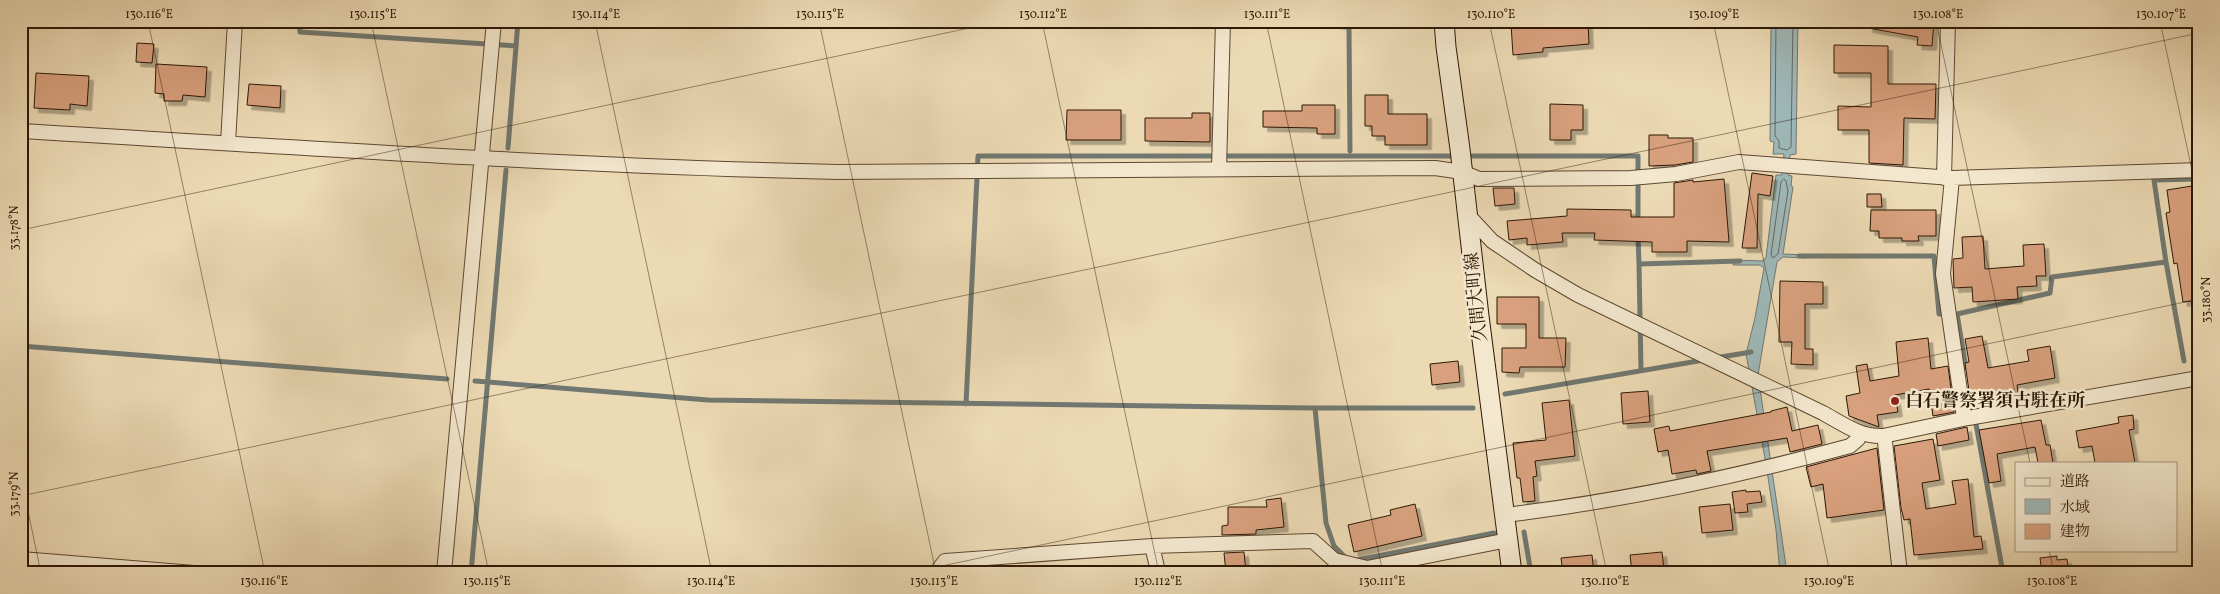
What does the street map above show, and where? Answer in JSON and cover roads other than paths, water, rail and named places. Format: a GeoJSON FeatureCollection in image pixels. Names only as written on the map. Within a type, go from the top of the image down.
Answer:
{"type":"FeatureCollection","features":[{"type":"Feature","properties":{"kind":"main road","name":"久間大町線"},"geometry":{"type":"LineString","coordinates":[[1444,21],[1468,215],[1478,316],[1512,573]]}},
{"type":"Feature","properties":{"kind":"street"},"geometry":{"type":"LineString","coordinates":[[228,143],[234,21]]}},
{"type":"Feature","properties":{"kind":"street"},"geometry":{"type":"LineString","coordinates":[[444,573],[480,157],[494,21]]}},
{"type":"Feature","properties":{"kind":"street"},"geometry":{"type":"LineString","coordinates":[[1948,21],[1948,178],[1943,274],[1971,417]]}},
{"type":"Feature","properties":{"kind":"street"},"geometry":{"type":"LineString","coordinates":[[1219,160],[1223,24]]}},
{"type":"Feature","properties":{"kind":"street"},"geometry":{"type":"LineString","coordinates":[[21,131],[480,157],[753,170],[978,171],[1219,160],[1435,168],[1461,161],[1479,179],[1638,177],[1676,174],[1739,162],[1948,178],[2199,170]]}},
{"type":"Feature","properties":{"kind":"street"},"geometry":{"type":"LineString","coordinates":[[1468,215],[1492,241],[1535,270],[1578,295],[1755,382],[1824,413],[1860,433],[1871,436],[1883,436],[1971,417],[2199,378]]}},
{"type":"Feature","properties":{"kind":"street"},"geometry":{"type":"LineString","coordinates":[[1505,515],[1568,508],[1649,494],[1770,468],[1850,446],[1858,440],[1860,433]]}},
{"type":"Feature","properties":{"kind":"street"},"geometry":{"type":"LineString","coordinates":[[1883,436],[1900,573]]}},
{"type":"Feature","properties":{"kind":"street"},"geometry":{"type":"LineString","coordinates":[[939,573],[939,569],[945,561],[1152,546],[1313,541],[1334,560],[1367,568],[1508,540]]}},
{"type":"Feature","properties":{"kind":"street"},"geometry":{"type":"LineString","coordinates":[[1152,546],[1157,567],[1154,573]]}},
{"type":"Feature","properties":{"kind":"street"},"geometry":{"type":"LineString","coordinates":[[21,559],[194,573]]}},
{"type":"Feature","properties":{"kind":"water"},"geometry":{"type":"Polygon","coordinates":[[[1771,21],[1798,21],[1796,154],[1790,155],[1788,175],[1792,176],[1791,186],[1793,187],[1783,254],[1806,255],[1806,258],[1783,257],[1777,262],[1758,375],[1787,573],[1780,573],[1776,530],[1766,464],[1746,354],[1764,268],[1760,265],[1733,265],[1733,260],[1762,261],[1766,258],[1776,175],[1782,175],[1784,154],[1773,154],[1774,142],[1770,141],[1771,21]]]}},
{"type":"Feature","properties":{"kind":"waterway"},"geometry":{"type":"LineString","coordinates":[[299,21],[300,32],[516,46]]}},
{"type":"Feature","properties":{"kind":"waterway"},"geometry":{"type":"LineString","coordinates":[[508,148],[518,21]]}},
{"type":"Feature","properties":{"kind":"waterway"},"geometry":{"type":"LineString","coordinates":[[1215,21],[1349,27],[1350,151]]}},
{"type":"Feature","properties":{"kind":"waterway"},"geometry":{"type":"LineString","coordinates":[[966,404],[978,156],[1638,156],[1638,223]]}},
{"type":"Feature","properties":{"kind":"waterway"},"geometry":{"type":"LineString","coordinates":[[471,573],[506,170]]}},
{"type":"Feature","properties":{"kind":"waterway"},"geometry":{"type":"LineString","coordinates":[[1957,314],[2050,293],[2052,277],[2166,262],[2154,180],[2199,179]]}},
{"type":"Feature","properties":{"kind":"waterway"},"geometry":{"type":"LineString","coordinates":[[1638,236],[1639,264],[1740,261]]}},
{"type":"Feature","properties":{"kind":"waterway"},"geometry":{"type":"LineString","coordinates":[[1799,256],[1934,256],[1939,314],[1957,314],[1966,368]]}},
{"type":"Feature","properties":{"kind":"waterway"},"geometry":{"type":"LineString","coordinates":[[2166,262],[2184,361]]}},
{"type":"Feature","properties":{"kind":"waterway"},"geometry":{"type":"LineString","coordinates":[[1639,264],[1641,370]]}},
{"type":"Feature","properties":{"kind":"waterway"},"geometry":{"type":"LineString","coordinates":[[21,346],[447,379]]}},
{"type":"Feature","properties":{"kind":"waterway"},"geometry":{"type":"LineString","coordinates":[[1715,358],[1751,352]]}},
{"type":"Feature","properties":{"kind":"waterway"},"geometry":{"type":"LineString","coordinates":[[1505,394],[1704,360]]}},
{"type":"Feature","properties":{"kind":"waterway"},"geometry":{"type":"LineString","coordinates":[[475,381],[708,400],[1315,408],[1473,408]]}},
{"type":"Feature","properties":{"kind":"waterway"},"geometry":{"type":"LineString","coordinates":[[1970,391],[2003,573]]}},
{"type":"Feature","properties":{"kind":"waterway"},"geometry":{"type":"LineString","coordinates":[[1315,408],[1326,523],[1334,546],[1347,559]]}},
{"type":"Feature","properties":{"kind":"waterway"},"geometry":{"type":"LineString","coordinates":[[1524,532],[1531,573]]}},
{"type":"Feature","properties":{"kind":"waterway"},"geometry":{"type":"LineString","coordinates":[[1357,560],[1494,533]]}},
{"type":"Feature","properties":{"kind":"place","name":"白石警察署須古駐在所"},"geometry":{"type":"Point","coordinates":[1895,401]}}]}
